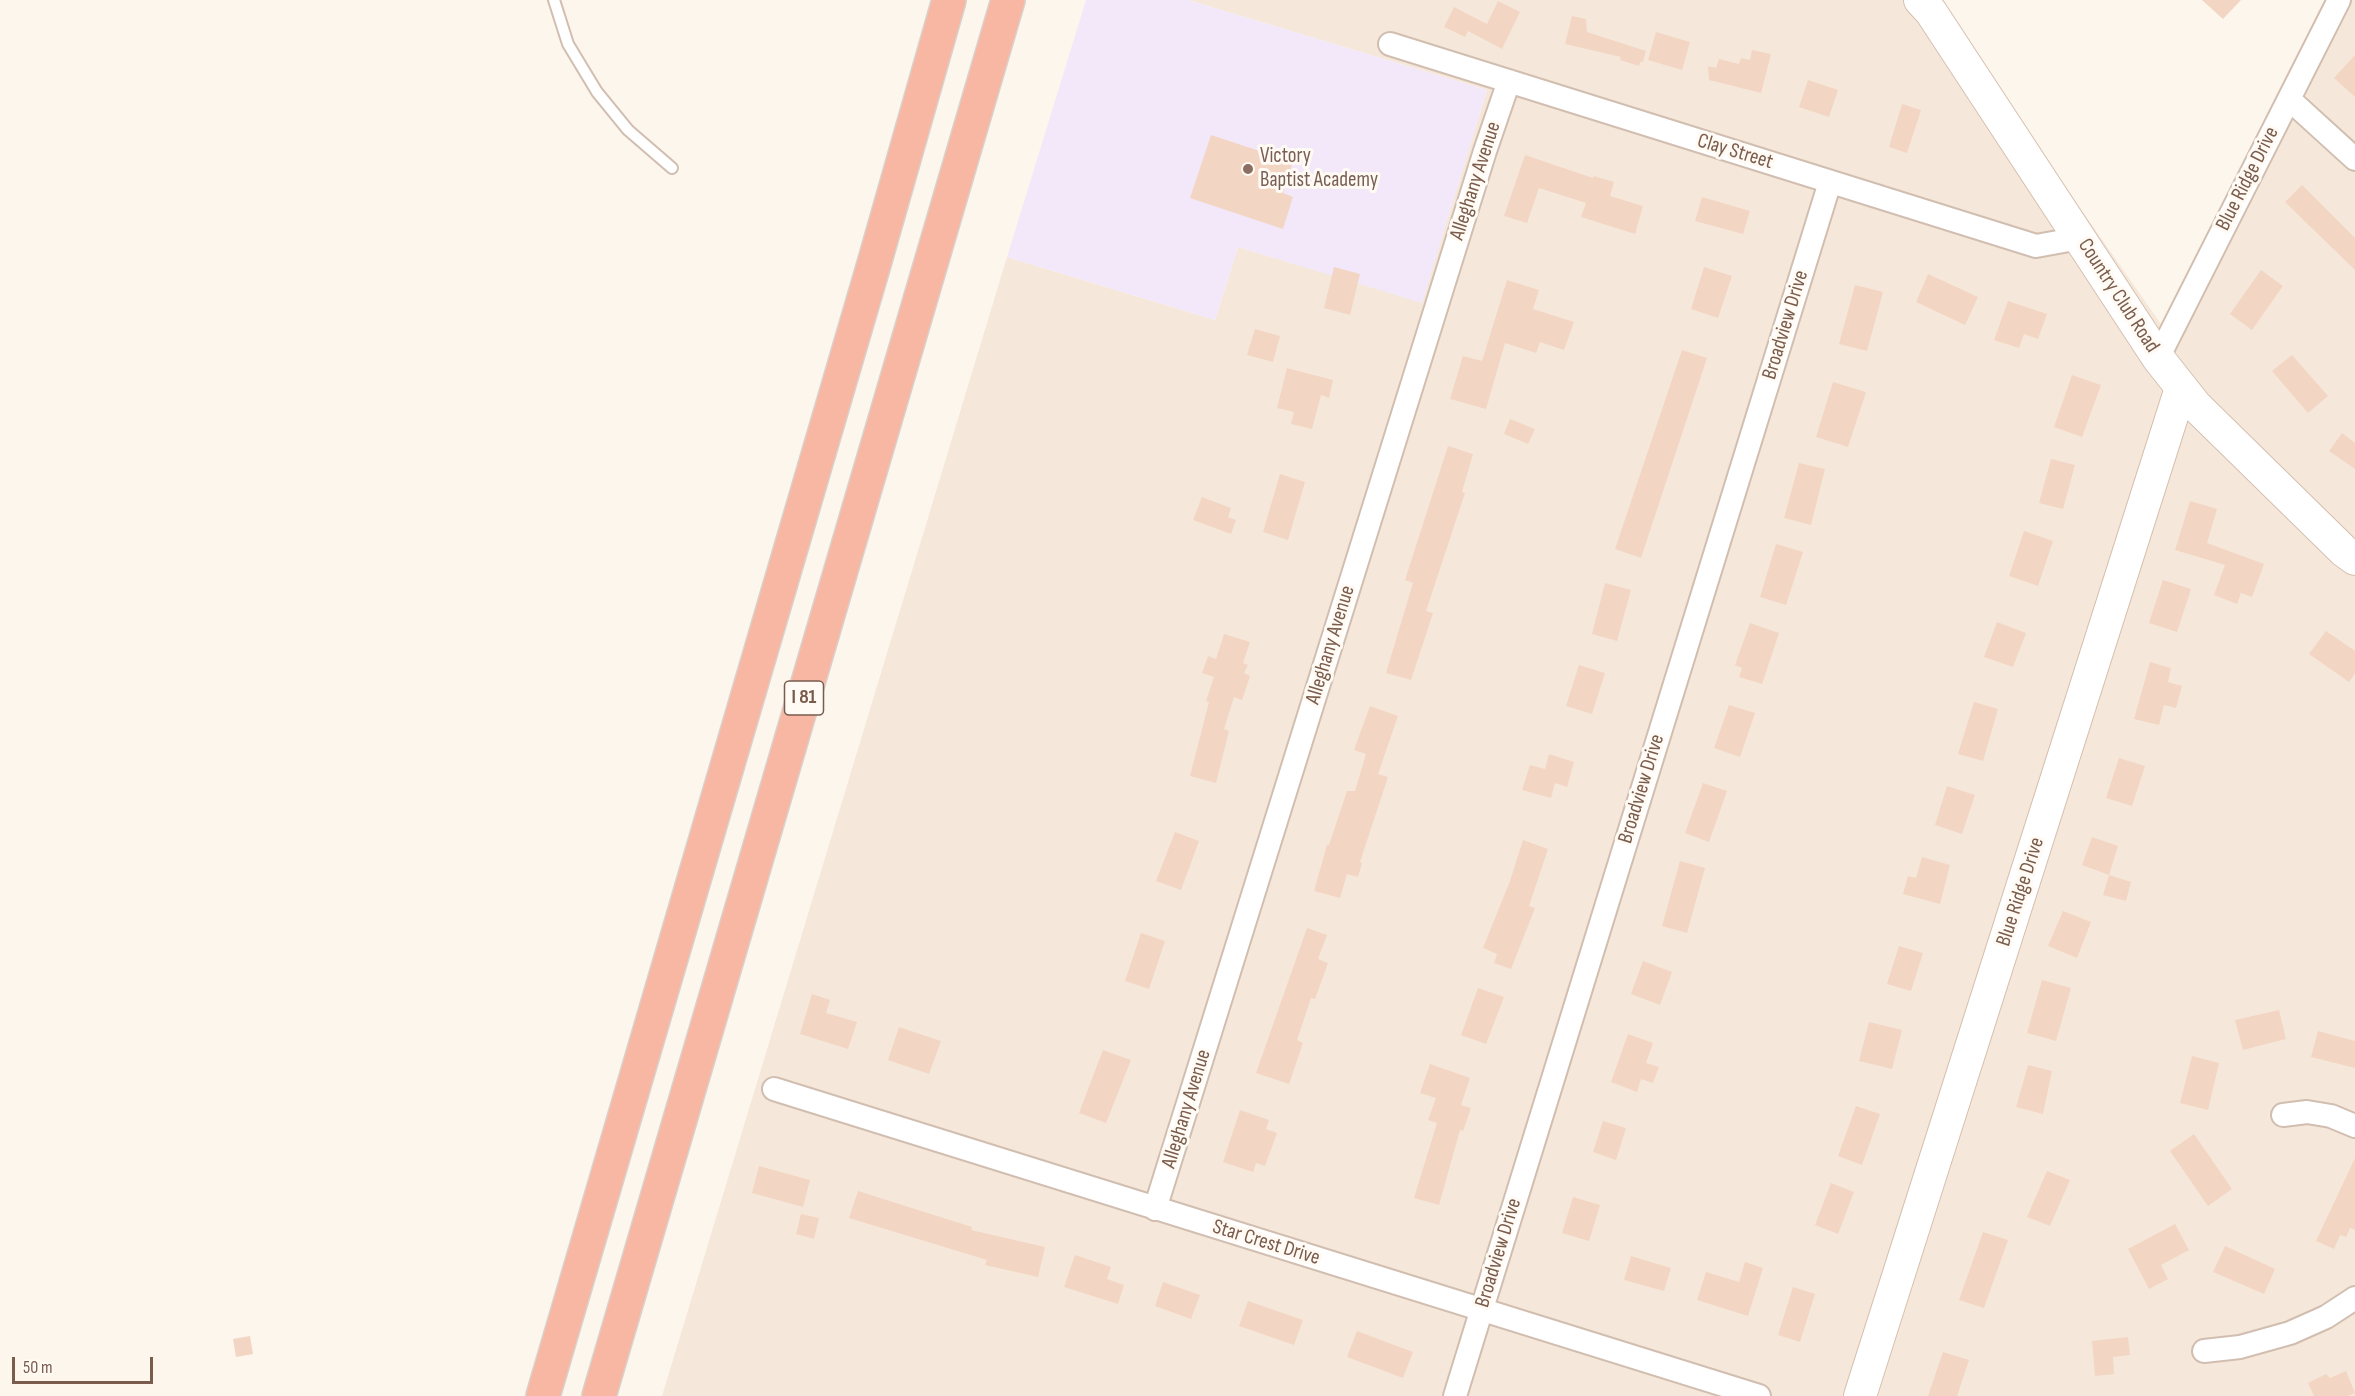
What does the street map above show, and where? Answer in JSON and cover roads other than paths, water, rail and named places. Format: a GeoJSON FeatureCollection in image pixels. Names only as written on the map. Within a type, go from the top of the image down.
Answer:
{"type":"FeatureCollection","features":[{"type":"Feature","properties":{"kind":"highway","name":"I 81"},"geometry":{"type":"LineString","coordinates":[[543,1396],[949,0]]}},
{"type":"Feature","properties":{"kind":"highway","name":"I 81"},"geometry":{"type":"LineString","coordinates":[[599,1396],[1008,0]]}},
{"type":"Feature","properties":{"kind":"street","name":"Country Club Road"},"geometry":{"type":"LineString","coordinates":[[1920,0],[1931,12],[2158,358],[2181,388],[2196,406],[2344,551],[2355,559]]}},
{"type":"Feature","properties":{"kind":"street","name":"Blue Ridge Drive"},"geometry":{"type":"LineString","coordinates":[[2158,358],[2339,0]]}},
{"type":"Feature","properties":{"kind":"street","name":"Clay Street"},"geometry":{"type":"LineString","coordinates":[[1390,45],[2036,246],[2080,238]]}},
{"type":"Feature","properties":{"kind":"street","name":"Alleghany Avenue"},"geometry":{"type":"LineString","coordinates":[[1155,1209],[1478,173],[1509,81]]}},
{"type":"Feature","properties":{"kind":"street"},"geometry":{"type":"LineString","coordinates":[[2289,99],[2355,159]]}},
{"type":"Feature","properties":{"kind":"street","name":"Broadview Drive"},"geometry":{"type":"LineString","coordinates":[[1455,1396],[1830,182]]}},
{"type":"Feature","properties":{"kind":"street","name":"Blue Ridge Drive"},"geometry":{"type":"LineString","coordinates":[[1860,1396],[2181,388]]}},
{"type":"Feature","properties":{"kind":"street","name":"Star Crest Drive"},"geometry":{"type":"LineString","coordinates":[[774,1089],[1759,1396]]}},
{"type":"Feature","properties":{"kind":"street"},"geometry":{"type":"LineString","coordinates":[[2283,1115],[2307,1112],[2331,1116],[2355,1126]]}},
{"type":"Feature","properties":{"kind":"street"},"geometry":{"type":"LineString","coordinates":[[2204,1351],[2240,1347],[2290,1333],[2326,1317],[2355,1298]]}},
{"type":"Feature","properties":{"kind":"lane"},"geometry":{"type":"LineString","coordinates":[[554,0],[571,50],[597,92],[633,136],[672,168]]}},
{"type":"Feature","properties":{"kind":"place","name":"Victory Baptist Academy"},"geometry":{"type":"Point","coordinates":[1248,169]}}]}
